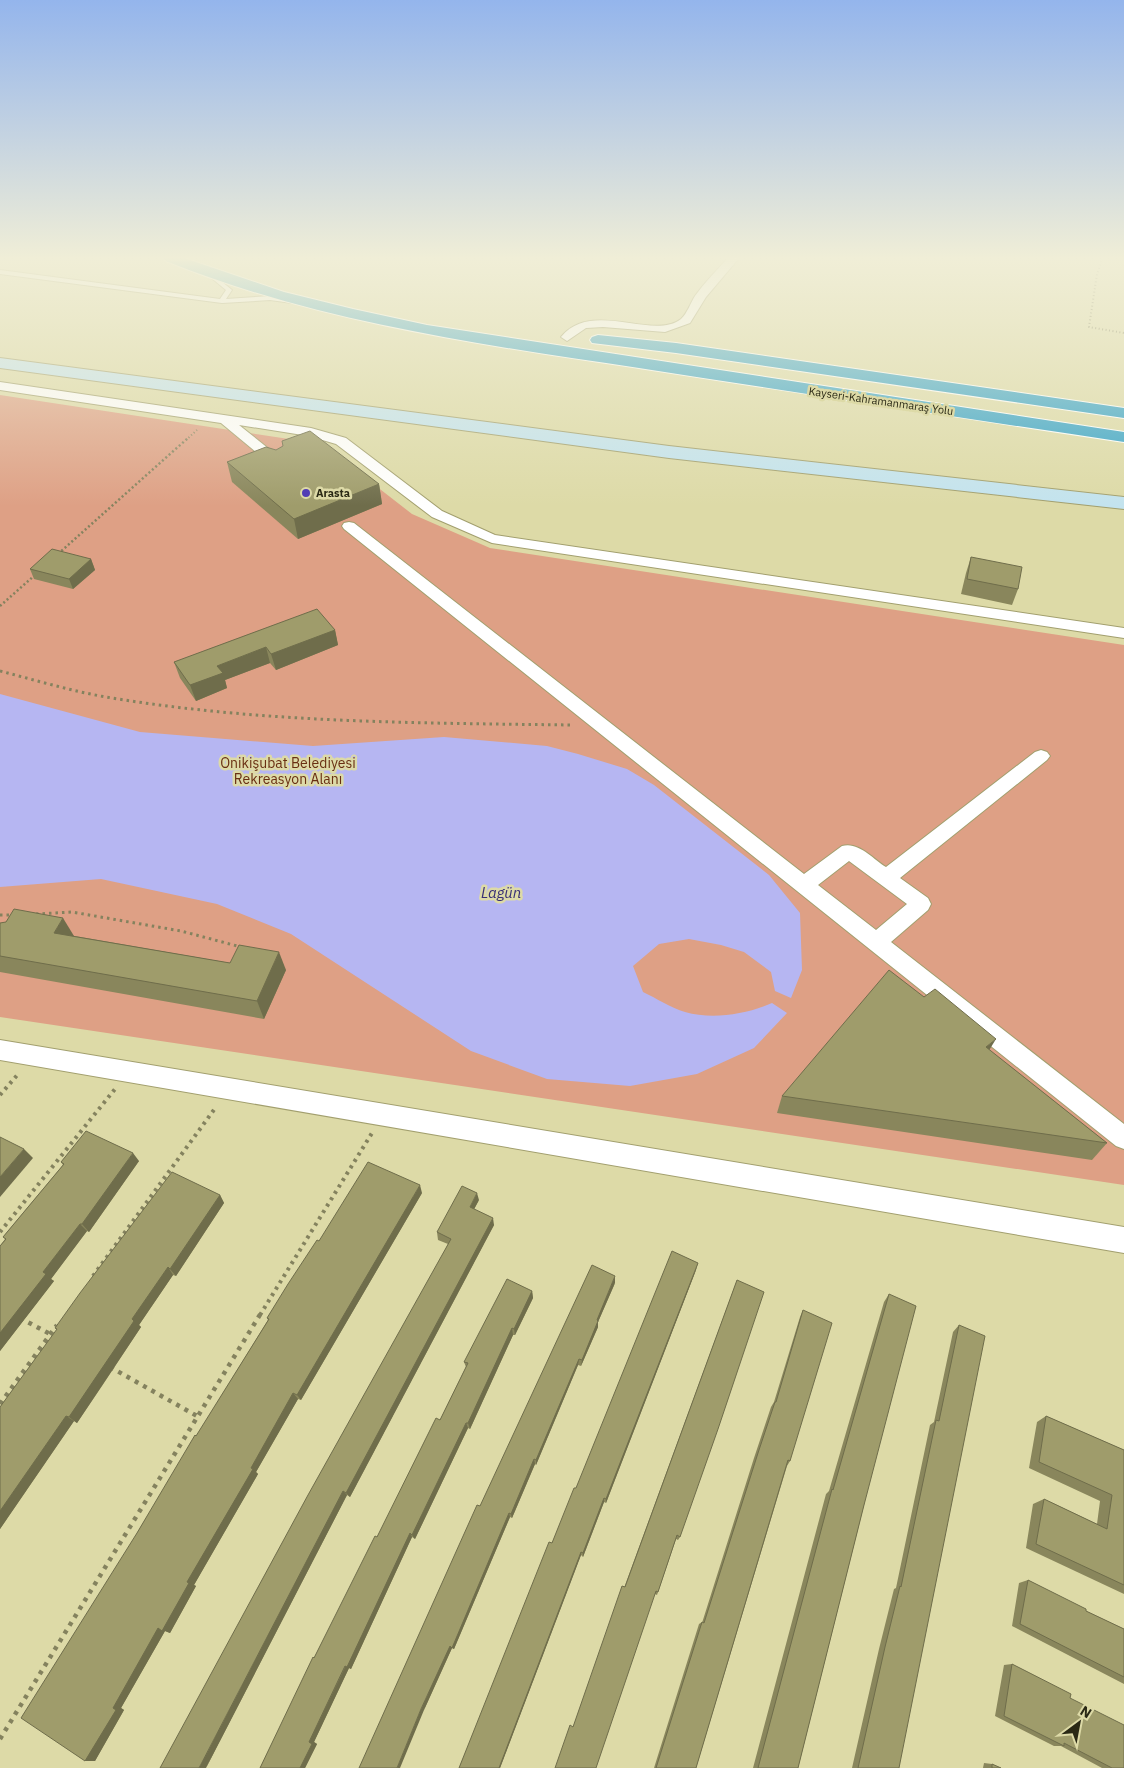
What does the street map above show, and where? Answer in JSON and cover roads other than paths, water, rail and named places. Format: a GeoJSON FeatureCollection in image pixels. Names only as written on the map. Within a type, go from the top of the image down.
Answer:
{"type":"FeatureCollection","features":[{"type":"Feature","properties":{"kind":"highway","name":"Kayseri-Kahramanmaraş Yolu"},"geometry":{"type":"LineString","coordinates":[[488,341],[1124,437]]}},
{"type":"Feature","properties":{"kind":"highway","name":"Kayseri-Kahramanmaraş Yolu"},"geometry":{"type":"LineString","coordinates":[[602,341],[676,348],[1124,413]]}},
{"type":"Feature","properties":{"kind":"highway"},"geometry":{"type":"LineString","coordinates":[[939,385],[1124,401]]}},
{"type":"Feature","properties":{"kind":"highway"},"geometry":{"type":"LineString","coordinates":[[848,396],[1124,451]]}},
{"type":"Feature","properties":{"kind":"street"},"geometry":{"type":"LineString","coordinates":[[0,351],[670,440],[1124,491]]}},
{"type":"Feature","properties":{"kind":"street"},"geometry":{"type":"LineString","coordinates":[[0,363],[669,452],[1124,503]]}},
{"type":"Feature","properties":{"kind":"street"},"geometry":{"type":"LineString","coordinates":[[0,386],[226,421],[311,432],[341,441],[438,514],[492,538],[1124,633]]}},
{"type":"Feature","properties":{"kind":"street"},"geometry":{"type":"LineString","coordinates":[[226,421],[279,464]]}},
{"type":"Feature","properties":{"kind":"street"},"geometry":{"type":"LineString","coordinates":[[349,526],[1124,1138]]}},
{"type":"Feature","properties":{"kind":"street"},"geometry":{"type":"LineString","coordinates":[[886,878],[1041,756]]}},
{"type":"Feature","properties":{"kind":"street"},"geometry":{"type":"LineString","coordinates":[[804,885],[849,851],[921,904],[876,942]]}},
{"type":"Feature","properties":{"kind":"street"},"geometry":{"type":"LineString","coordinates":[[0,1050],[384,1113],[1124,1240]]}},
{"type":"Feature","properties":{"kind":"water","name":"Lagün"},"geometry":{"type":"Polygon","coordinates":[[[0,694],[140,732],[313,746],[444,737],[547,746],[627,769],[654,785],[769,875],[800,913],[802,970],[791,998],[775,991],[771,972],[744,952],[721,945],[689,939],[659,944],[633,966],[643,992],[674,1008],[707,1016],[741,1013],[772,1003],[787,1013],[754,1048],[697,1074],[630,1086],[547,1079],[471,1051],[291,934],[217,904],[101,879],[0,887],[0,694]]]}},
{"type":"Feature","properties":{"kind":"place","name":"Arasta"},"geometry":{"type":"Point","coordinates":[306,493]}},
{"type":"Feature","properties":{"kind":"park label","name":"Onikişubat Belediyesi Rekreasyon Alanı"},"geometry":{"type":"Point","coordinates":[288,772]}}]}
